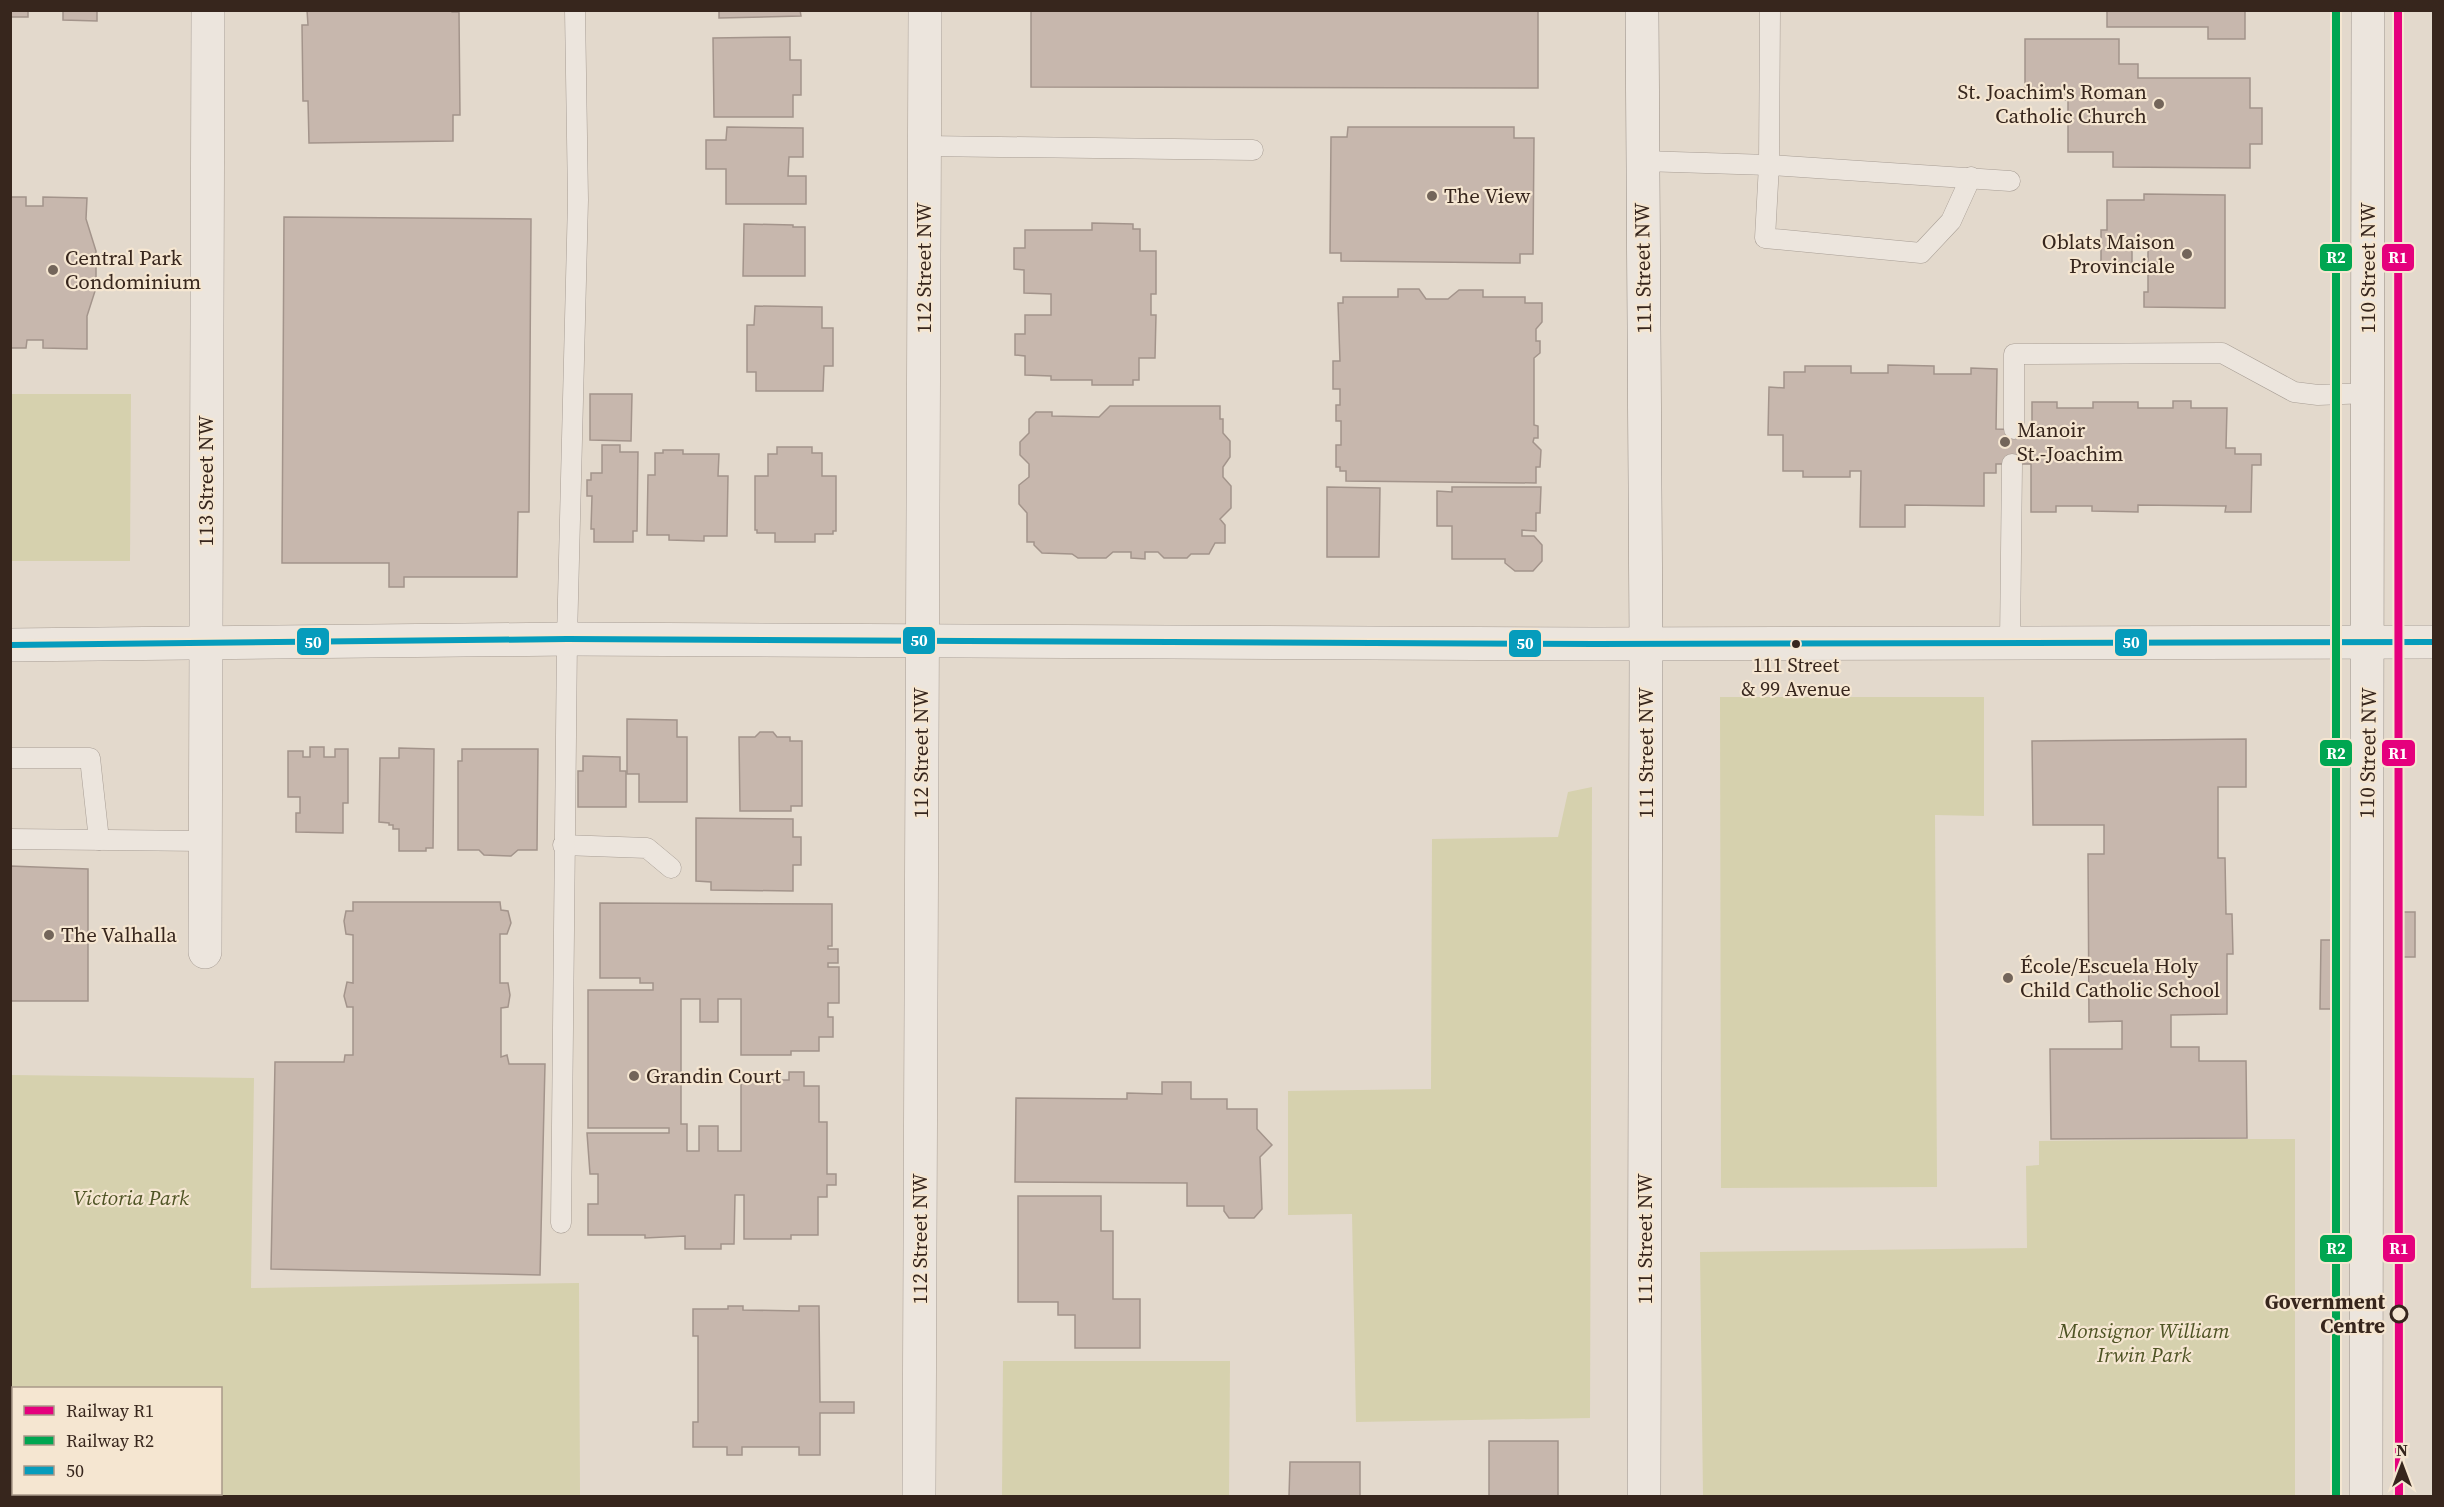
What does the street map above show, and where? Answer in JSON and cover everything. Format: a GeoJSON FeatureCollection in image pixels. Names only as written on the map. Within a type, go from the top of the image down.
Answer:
{"type":"FeatureCollection","features":[{"type":"Feature","properties":{"kind":"street","name":"113 Street NW"},"geometry":{"type":"LineString","coordinates":[[205,952],[208,10]]}},
{"type":"Feature","properties":{"kind":"street","name":"112 Street NW"},"geometry":{"type":"LineString","coordinates":[[919,1497],[925,10]]}},
{"type":"Feature","properties":{"kind":"street","name":"111 Street NW"},"geometry":{"type":"LineString","coordinates":[[1642,10],[1646,644],[1644,1497]]}},
{"type":"Feature","properties":{"kind":"street","name":"110 Street NW"},"geometry":{"type":"LineString","coordinates":[[2366,1497],[2368,10]]}},
{"type":"Feature","properties":{"kind":"street"},"geometry":{"type":"LineString","coordinates":[[10,645],[567,639],[1646,644],[2433,642]]}},
{"type":"Feature","properties":{"kind":"lane"},"geometry":{"type":"LineString","coordinates":[[561,1223],[563,845],[578,200],[575,10]]}},
{"type":"Feature","properties":{"kind":"lane"},"geometry":{"type":"LineString","coordinates":[[1770,10],[1769,165],[1764,238],[1921,253],[1951,221],[1971,177]]}},
{"type":"Feature","properties":{"kind":"lane"},"geometry":{"type":"LineString","coordinates":[[924,146],[1253,150]]}},
{"type":"Feature","properties":{"kind":"lane"},"geometry":{"type":"LineString","coordinates":[[1642,161],[1769,165],[2010,180]]}},
{"type":"Feature","properties":{"kind":"lane"},"geometry":{"type":"LineString","coordinates":[[2014,429],[2014,354],[2222,353],[2294,392],[2318,395],[2368,393]]}},
{"type":"Feature","properties":{"kind":"lane"},"geometry":{"type":"LineString","coordinates":[[2010,643],[2012,464]]}},
{"type":"Feature","properties":{"kind":"lane"},"geometry":{"type":"LineString","coordinates":[[10,758],[90,758],[99,840]]}},
{"type":"Feature","properties":{"kind":"lane"},"geometry":{"type":"LineString","coordinates":[[10,839],[205,841]]}},
{"type":"Feature","properties":{"kind":"lane"},"geometry":{"type":"LineString","coordinates":[[563,845],[647,848],[671,868]]}},
{"type":"Feature","properties":{"kind":"green space"},"geometry":{"type":"Polygon","coordinates":[[[11,394],[131,394],[130,561],[11,561],[11,394]]]}},
{"type":"Feature","properties":{"kind":"green space"},"geometry":{"type":"Polygon","coordinates":[[[1720,697],[1984,697],[1984,816],[1935,815],[1937,1187],[1721,1188],[1720,697]]]}},
{"type":"Feature","properties":{"kind":"green space"},"geometry":{"type":"Polygon","coordinates":[[[1592,787],[1590,1418],[1356,1422],[1352,1214],[1288,1215],[1288,1091],[1431,1089],[1432,839],[1558,837],[1568,792],[1592,787]]]}},
{"type":"Feature","properties":{"kind":"green space","name":"Victoria Park"},"geometry":{"type":"Polygon","coordinates":[[[11,1075],[254,1078],[251,1288],[579,1283],[580,1496],[11,1496],[11,1075]]]}},
{"type":"Feature","properties":{"kind":"green space","name":"Monsignor William Irwin Park"},"geometry":{"type":"Polygon","coordinates":[[[2295,1139],[2295,1496],[1703,1496],[1700,1252],[2027,1248],[2026,1166],[2039,1165],[2039,1141],[2295,1139]]]}},
{"type":"Feature","properties":{"kind":"green space"},"geometry":{"type":"Polygon","coordinates":[[[1003,1361],[1230,1361],[1229,1496],[1002,1496],[1003,1361]]]}},
{"type":"Feature","properties":{"kind":"building"},"geometry":{"type":"Polygon","coordinates":[[[10,10],[28,10],[28,17],[10,17],[10,10]]]}},
{"type":"Feature","properties":{"kind":"building"},"geometry":{"type":"Polygon","coordinates":[[[63,10],[97,10],[97,21],[63,20],[63,10]]]}},
{"type":"Feature","properties":{"kind":"building"},"geometry":{"type":"Polygon","coordinates":[[[307,10],[451,10],[459,12],[460,115],[453,115],[453,141],[309,143],[308,101],[303,101],[302,25],[308,25],[307,10]]]}},
{"type":"Feature","properties":{"kind":"building"},"geometry":{"type":"Polygon","coordinates":[[[719,10],[800,10],[801,16],[719,18],[719,10]]]}},
{"type":"Feature","properties":{"kind":"building"},"geometry":{"type":"Polygon","coordinates":[[[1031,10],[1538,10],[1538,88],[1031,87],[1031,10]]]}},
{"type":"Feature","properties":{"kind":"building"},"geometry":{"type":"Polygon","coordinates":[[[2107,10],[2245,10],[2245,39],[2208,39],[2208,27],[2107,27],[2107,10]]]}},
{"type":"Feature","properties":{"kind":"building"},"geometry":{"type":"Polygon","coordinates":[[[790,37],[790,60],[801,60],[801,95],[793,95],[793,117],[714,117],[713,38],[790,37]]]}},
{"type":"Feature","properties":{"kind":"building","name":"St. Joachim's Roman Catholic Church"},"geometry":{"type":"Polygon","coordinates":[[[2025,39],[2119,39],[2119,64],[2138,64],[2138,78],[2250,78],[2250,108],[2262,108],[2262,144],[2250,144],[2250,168],[2113,167],[2113,152],[2068,152],[2068,100],[2025,100],[2025,39]]]}},
{"type":"Feature","properties":{"kind":"building"},"geometry":{"type":"Polygon","coordinates":[[[727,127],[803,128],[803,157],[789,157],[788,176],[806,176],[806,204],[726,204],[726,169],[706,169],[706,140],[726,140],[727,127]]]}},
{"type":"Feature","properties":{"kind":"building","name":"The View"},"geometry":{"type":"Polygon","coordinates":[[[1348,127],[1514,127],[1514,138],[1534,138],[1533,254],[1520,254],[1520,263],[1341,261],[1341,253],[1330,253],[1331,137],[1347,137],[1348,127]]]}},
{"type":"Feature","properties":{"kind":"building","name":"Oblats Maison Provinciale"},"geometry":{"type":"Polygon","coordinates":[[[2144,194],[2225,195],[2225,308],[2144,307],[2144,292],[2148,292],[2148,244],[2132,244],[2132,265],[2101,264],[2101,230],[2107,230],[2107,200],[2144,200],[2144,194]]]}},
{"type":"Feature","properties":{"kind":"building","name":"Central Park Condominium"},"geometry":{"type":"Polygon","coordinates":[[[10,197],[26,197],[26,206],[43,206],[43,197],[87,198],[86,219],[96,251],[96,288],[87,316],[87,349],[43,348],[43,340],[27,340],[26,348],[10,348],[10,197]]]}},
{"type":"Feature","properties":{"kind":"building"},"geometry":{"type":"Polygon","coordinates":[[[284,217],[531,219],[529,512],[518,512],[517,577],[404,577],[404,587],[389,587],[389,563],[282,563],[284,217]]]}},
{"type":"Feature","properties":{"kind":"building"},"geometry":{"type":"Polygon","coordinates":[[[1092,223],[1133,224],[1133,229],[1140,229],[1140,251],[1156,251],[1156,294],[1151,294],[1151,315],[1156,315],[1155,358],[1139,358],[1139,380],[1133,380],[1133,385],[1092,385],[1092,380],[1051,380],[1051,376],[1025,375],[1025,356],[1015,355],[1015,334],[1025,334],[1025,315],[1051,315],[1051,294],[1024,293],[1024,270],[1014,269],[1014,248],[1025,248],[1025,230],[1092,230],[1092,223]]]}},
{"type":"Feature","properties":{"kind":"building"},"geometry":{"type":"Polygon","coordinates":[[[744,224],[805,227],[805,276],[743,276],[744,224]]]}},
{"type":"Feature","properties":{"kind":"building"},"geometry":{"type":"Polygon","coordinates":[[[1398,289],[1419,289],[1426,299],[1448,299],[1459,290],[1483,290],[1483,297],[1525,297],[1525,303],[1542,303],[1542,322],[1536,329],[1536,341],[1540,341],[1540,353],[1534,358],[1534,425],[1538,426],[1538,438],[1534,438],[1533,442],[1541,450],[1540,467],[1536,467],[1536,483],[1346,481],[1346,471],[1340,471],[1340,467],[1336,467],[1336,445],[1341,445],[1341,421],[1336,421],[1336,405],[1340,405],[1340,389],[1333,389],[1333,361],[1340,361],[1338,303],[1343,303],[1343,297],[1398,297],[1398,289]]]}},
{"type":"Feature","properties":{"kind":"building"},"geometry":{"type":"Polygon","coordinates":[[[755,306],[822,307],[822,328],[833,328],[833,366],[824,366],[823,391],[756,391],[756,372],[747,372],[747,325],[754,325],[755,306]]]}},
{"type":"Feature","properties":{"kind":"building","name":"Manoir St.-Joachim"},"geometry":{"type":"Polygon","coordinates":[[[1888,365],[1934,366],[1934,374],[1971,374],[1971,368],[1997,369],[1996,429],[2032,430],[2032,402],[2057,402],[2057,408],[2093,408],[2093,402],[2138,402],[2138,408],[2173,408],[2173,401],[2191,401],[2191,408],[2227,408],[2226,448],[2235,448],[2235,454],[2261,454],[2261,465],[2252,465],[2251,512],[2225,512],[2226,506],[2138,505],[2138,512],[2092,511],[2092,506],[2056,506],[2056,512],[2031,512],[2031,464],[1996,464],[1996,473],[1984,473],[1984,506],[1905,505],[1905,527],[1860,527],[1861,471],[1850,471],[1850,477],[1803,477],[1803,471],[1783,471],[1783,435],[1768,435],[1769,387],[1784,388],[1784,372],[1805,372],[1805,366],[1851,366],[1851,373],[1888,373],[1888,365]]]}},
{"type":"Feature","properties":{"kind":"building"},"geometry":{"type":"Polygon","coordinates":[[[590,394],[632,394],[631,441],[590,440],[590,394]]]}},
{"type":"Feature","properties":{"kind":"building"},"geometry":{"type":"Polygon","coordinates":[[[1110,406],[1220,406],[1223,433],[1230,441],[1230,457],[1223,467],[1223,477],[1231,486],[1231,508],[1220,519],[1225,525],[1225,543],[1215,543],[1209,554],[1191,554],[1187,558],[1164,558],[1158,552],[1145,552],[1145,559],[1131,558],[1131,552],[1113,552],[1106,558],[1078,558],[1072,554],[1042,553],[1034,542],[1027,542],[1027,513],[1019,504],[1019,485],[1029,477],[1029,464],[1020,455],[1020,442],[1029,433],[1029,419],[1036,412],[1052,412],[1052,416],[1099,417],[1110,406]]]}},
{"type":"Feature","properties":{"kind":"building"},"geometry":{"type":"Polygon","coordinates":[[[602,445],[620,445],[620,452],[638,452],[637,531],[633,531],[633,542],[594,542],[594,529],[591,529],[592,496],[587,496],[587,480],[591,480],[591,473],[602,473],[602,445]]]}},
{"type":"Feature","properties":{"kind":"building"},"geometry":{"type":"Polygon","coordinates":[[[777,447],[812,447],[812,453],[822,453],[822,476],[836,476],[836,531],[833,531],[833,534],[815,534],[815,542],[775,542],[775,533],[757,533],[755,530],[755,476],[768,476],[768,454],[777,454],[777,447]]]}},
{"type":"Feature","properties":{"kind":"building"},"geometry":{"type":"Polygon","coordinates":[[[663,450],[683,450],[683,454],[719,454],[718,476],[728,476],[727,536],[704,536],[704,541],[669,540],[669,535],[647,535],[648,475],[655,475],[655,453],[663,453],[663,450]]]}},
{"type":"Feature","properties":{"kind":"building"},"geometry":{"type":"Polygon","coordinates":[[[1327,487],[1380,488],[1379,557],[1327,557],[1327,487]]]}},
{"type":"Feature","properties":{"kind":"building"},"geometry":{"type":"Polygon","coordinates":[[[1452,487],[1541,487],[1540,513],[1536,513],[1536,531],[1522,530],[1522,536],[1534,536],[1542,545],[1542,561],[1533,571],[1515,571],[1505,563],[1505,559],[1452,559],[1452,526],[1437,526],[1437,491],[1452,492],[1452,487]]]}},
{"type":"Feature","properties":{"kind":"building"},"geometry":{"type":"Polygon","coordinates":[[[627,719],[677,720],[677,737],[687,737],[687,802],[639,802],[639,774],[627,774],[627,719]]]}},
{"type":"Feature","properties":{"kind":"building"},"geometry":{"type":"Polygon","coordinates":[[[760,732],[773,732],[777,737],[790,737],[790,741],[802,741],[802,806],[791,806],[791,811],[740,811],[739,737],[755,737],[760,732]]]}},
{"type":"Feature","properties":{"kind":"building"},"geometry":{"type":"Polygon","coordinates":[[[2246,739],[2246,787],[2218,787],[2218,858],[2225,858],[2226,914],[2232,914],[2233,954],[2227,954],[2227,1014],[2171,1015],[2171,1047],[2199,1047],[2199,1061],[2246,1061],[2247,1138],[2051,1139],[2050,1049],[2122,1049],[2122,1021],[2089,1022],[2088,854],[2104,854],[2104,825],[2033,825],[2032,741],[2246,739]]]}},
{"type":"Feature","properties":{"kind":"building"},"geometry":{"type":"Polygon","coordinates":[[[310,747],[324,747],[324,757],[335,757],[335,749],[348,749],[348,803],[343,803],[343,833],[296,832],[296,813],[300,813],[300,797],[288,797],[288,751],[303,751],[303,757],[310,757],[310,747]]]}},
{"type":"Feature","properties":{"kind":"building"},"geometry":{"type":"Polygon","coordinates":[[[399,748],[434,749],[433,848],[426,848],[426,851],[399,851],[399,829],[393,829],[393,825],[389,823],[379,822],[380,758],[399,758],[399,748]]]}},
{"type":"Feature","properties":{"kind":"building"},"geometry":{"type":"Polygon","coordinates":[[[462,749],[538,749],[537,850],[518,850],[511,856],[484,855],[479,850],[458,850],[458,761],[462,761],[462,749]]]}},
{"type":"Feature","properties":{"kind":"building"},"geometry":{"type":"Polygon","coordinates":[[[583,756],[620,757],[620,771],[626,771],[626,807],[578,807],[578,771],[583,771],[583,756]]]}},
{"type":"Feature","properties":{"kind":"building"},"geometry":{"type":"Polygon","coordinates":[[[696,818],[793,819],[793,837],[801,837],[801,865],[793,865],[793,891],[711,890],[711,882],[696,881],[696,818]]]}},
{"type":"Feature","properties":{"kind":"building","name":"The Valhalla"},"geometry":{"type":"Polygon","coordinates":[[[10,866],[88,869],[88,1001],[10,1001],[10,866]]]}},
{"type":"Feature","properties":{"kind":"building"},"geometry":{"type":"Polygon","coordinates":[[[353,902],[500,902],[501,910],[508,911],[511,923],[507,934],[500,934],[500,983],[508,983],[510,995],[508,1007],[501,1008],[501,1057],[507,1055],[509,1064],[545,1064],[540,1275],[271,1269],[275,1062],[344,1062],[345,1055],[353,1055],[353,1007],[347,1007],[344,996],[347,982],[353,983],[353,935],[346,934],[344,921],[346,911],[353,911],[353,902]]]}},
{"type":"Feature","properties":{"kind":"building","name":"Grandin Court"},"geometry":{"type":"Polygon","coordinates":[[[600,903],[832,904],[832,946],[828,946],[828,949],[838,949],[838,963],[828,963],[828,967],[839,967],[839,1003],[828,1003],[828,1017],[833,1017],[833,1037],[819,1037],[819,1051],[791,1051],[791,1055],[741,1055],[741,999],[718,999],[718,1022],[700,1022],[700,999],[681,999],[681,1124],[687,1124],[687,1151],[699,1151],[699,1126],[718,1126],[718,1151],[741,1151],[741,1080],[789,1080],[789,1072],[804,1072],[804,1086],[819,1086],[819,1122],[827,1122],[827,1174],[836,1174],[836,1185],[827,1185],[827,1197],[818,1197],[818,1235],[791,1235],[791,1239],[744,1239],[744,1195],[735,1195],[734,1244],[721,1244],[721,1249],[685,1249],[685,1236],[645,1238],[645,1235],[588,1235],[588,1204],[598,1204],[598,1174],[590,1174],[587,1133],[669,1133],[669,1128],[588,1128],[588,990],[653,990],[653,983],[640,983],[640,978],[600,978],[600,903]]]}},
{"type":"Feature","properties":{"kind":"building"},"geometry":{"type":"Polygon","coordinates":[[[2397,912],[2415,912],[2415,957],[2397,957],[2397,912]]]}},
{"type":"Feature","properties":{"kind":"building"},"geometry":{"type":"Polygon","coordinates":[[[2321,940],[2338,940],[2338,1009],[2320,1009],[2321,940]]]}},
{"type":"Feature","properties":{"kind":"building"},"geometry":{"type":"Polygon","coordinates":[[[1162,1082],[1191,1082],[1191,1099],[1227,1099],[1227,1109],[1257,1109],[1257,1129],[1272,1145],[1260,1157],[1262,1209],[1254,1218],[1229,1218],[1224,1211],[1224,1206],[1187,1206],[1187,1183],[1015,1182],[1016,1098],[1127,1099],[1127,1093],[1162,1094],[1162,1082]]]}},
{"type":"Feature","properties":{"kind":"building"},"geometry":{"type":"Polygon","coordinates":[[[1018,1196],[1101,1196],[1101,1231],[1113,1231],[1113,1299],[1140,1299],[1140,1348],[1075,1348],[1075,1315],[1058,1315],[1058,1302],[1018,1302],[1018,1196]]]}},
{"type":"Feature","properties":{"kind":"building"},"geometry":{"type":"Polygon","coordinates":[[[728,1306],[743,1306],[743,1310],[799,1311],[799,1306],[819,1306],[820,1402],[854,1402],[854,1413],[820,1413],[820,1455],[799,1455],[799,1447],[742,1447],[742,1455],[727,1455],[727,1447],[693,1447],[693,1422],[698,1422],[698,1336],[693,1336],[693,1309],[728,1309],[728,1306]]]}},
{"type":"Feature","properties":{"kind":"building"},"geometry":{"type":"Polygon","coordinates":[[[1489,1441],[1558,1441],[1558,1496],[1489,1496],[1489,1441]]]}},
{"type":"Feature","properties":{"kind":"building"},"geometry":{"type":"Polygon","coordinates":[[[1290,1462],[1360,1462],[1360,1496],[1289,1496],[1290,1462]]]}},
{"type":"Feature","properties":{"kind":"rail line","name":"R2"},"geometry":{"type":"LineString","coordinates":[[2336,10],[2336,1496]]}},
{"type":"Feature","properties":{"kind":"rail line","name":"R1"},"geometry":{"type":"LineString","coordinates":[[2398,10],[2399,1496]]}},
{"type":"Feature","properties":{"kind":"transit line","name":"50"},"geometry":{"type":"LineString","coordinates":[[10,645],[567,639],[1596,644],[2434,642]]}},
{"type":"Feature","properties":{"kind":"place","name":"St. Joachim's Roman Catholic Church"},"geometry":{"type":"Point","coordinates":[2159,104]}},
{"type":"Feature","properties":{"kind":"place","name":"The View"},"geometry":{"type":"Point","coordinates":[1432,196]}},
{"type":"Feature","properties":{"kind":"place","name":"Oblats Maison Provinciale"},"geometry":{"type":"Point","coordinates":[2187,254]}},
{"type":"Feature","properties":{"kind":"place","name":"Central Park Condominium"},"geometry":{"type":"Point","coordinates":[53,270]}},
{"type":"Feature","properties":{"kind":"place","name":"Manoir St.-Joachim"},"geometry":{"type":"Point","coordinates":[2005,442]}},
{"type":"Feature","properties":{"kind":"place","name":"111 Street & 99 Avenue"},"geometry":{"type":"Point","coordinates":[1796,644]}},
{"type":"Feature","properties":{"kind":"place","name":"The Valhalla"},"geometry":{"type":"Point","coordinates":[49,935]}},
{"type":"Feature","properties":{"kind":"place","name":"École/Escuela Holy Child Catholic School"},"geometry":{"type":"Point","coordinates":[2008,978]}},
{"type":"Feature","properties":{"kind":"place","name":"Grandin Court"},"geometry":{"type":"Point","coordinates":[634,1076]}},
{"type":"Feature","properties":{"kind":"place","name":"Government Centre"},"geometry":{"type":"Point","coordinates":[2399,1314]}}]}
